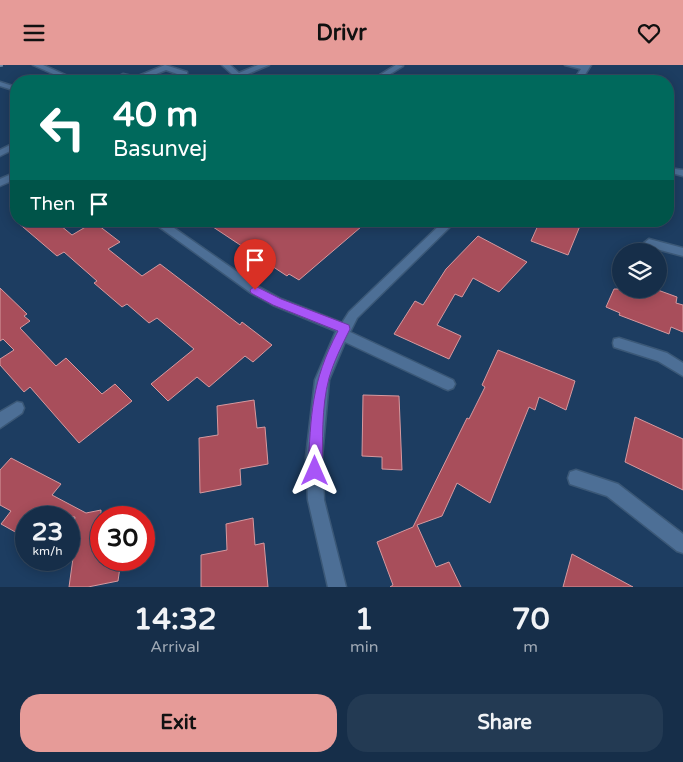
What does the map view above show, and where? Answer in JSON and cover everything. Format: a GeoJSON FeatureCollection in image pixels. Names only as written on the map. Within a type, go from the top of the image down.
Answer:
{"type":"FeatureCollection","features":[{"type":"Feature","properties":{"kind":"street"},"geometry":{"type":"LineString","coordinates":[[38,65],[61,75]]}},
{"type":"Feature","properties":{"kind":"street"},"geometry":{"type":"LineString","coordinates":[[226,65],[238,75],[264,65]]}},
{"type":"Feature","properties":{"kind":"street"},"geometry":{"type":"LineString","coordinates":[[569,65],[586,67]]}},
{"type":"Feature","properties":{"kind":"street"},"geometry":{"type":"LineString","coordinates":[[384,75],[399,66]]}},
{"type":"Feature","properties":{"kind":"street"},"geometry":{"type":"LineString","coordinates":[[147,75],[168,67],[184,75]]}},
{"type":"Feature","properties":{"kind":"street"},"geometry":{"type":"LineString","coordinates":[[165,227],[255,290],[277,302],[343,331],[448,384]]}},
{"type":"Feature","properties":{"kind":"street"},"geometry":{"type":"LineString","coordinates":[[336,587],[316,500],[314,457],[322,380],[333,351],[353,315],[445,227]]}},
{"type":"Feature","properties":{"kind":"street"},"geometry":{"type":"LineString","coordinates":[[667,248],[683,252]]}},
{"type":"Feature","properties":{"kind":"street"},"geometry":{"type":"LineString","coordinates":[[620,343],[662,357],[683,370]]}},
{"type":"Feature","properties":{"kind":"street"},"geometry":{"type":"LineString","coordinates":[[0,421],[17,408]]}},
{"type":"Feature","properties":{"kind":"street"},"geometry":{"type":"LineString","coordinates":[[576,478],[612,490],[683,545]]}},
{"type":"Feature","properties":{"kind":"path"},"geometry":{"type":"LineString","coordinates":[[0,66],[5,65]]}},
{"type":"Feature","properties":{"kind":"building"},"geometry":{"type":"Polygon","coordinates":[[[23,227],[62,227],[72,235],[86,227],[100,227],[120,242],[108,249],[142,276],[160,264],[240,325],[242,322],[272,345],[253,362],[245,356],[209,387],[197,377],[168,401],[151,384],[194,349],[157,318],[149,323],[127,304],[122,307],[94,283],[97,281],[64,252],[57,256],[23,227]]]}},
{"type":"Feature","properties":{"kind":"building"},"geometry":{"type":"Polygon","coordinates":[[[213,227],[361,227],[299,280],[289,274],[287,276],[213,227]]]}},
{"type":"Feature","properties":{"kind":"building"},"geometry":{"type":"Polygon","coordinates":[[[537,227],[580,227],[568,255],[531,241],[537,227]]]}},
{"type":"Feature","properties":{"kind":"building"},"geometry":{"type":"Polygon","coordinates":[[[478,236],[527,262],[499,292],[473,278],[462,297],[455,294],[437,325],[461,336],[449,359],[394,334],[415,301],[423,305],[446,269],[478,236]]]}},
{"type":"Feature","properties":{"kind":"building"},"geometry":{"type":"Polygon","coordinates":[[[0,288],[27,314],[24,316],[30,321],[20,328],[56,366],[66,358],[102,394],[115,384],[132,401],[79,443],[30,387],[24,392],[0,365],[0,359],[14,350],[3,339],[0,341],[0,288]]]}},
{"type":"Feature","properties":{"kind":"building"},"geometry":{"type":"Polygon","coordinates":[[[667,293],[677,297],[676,303],[683,305],[683,332],[671,327],[669,334],[619,315],[620,313],[606,307],[612,294],[612,298],[667,298],[667,293]]]}},
{"type":"Feature","properties":{"kind":"building"},"geometry":{"type":"Polygon","coordinates":[[[498,350],[575,381],[566,410],[539,397],[535,410],[529,407],[490,503],[457,483],[442,516],[417,525],[436,567],[449,562],[461,587],[390,587],[393,585],[377,542],[413,527],[467,418],[469,419],[485,387],[482,385],[498,350]]]}},
{"type":"Feature","properties":{"kind":"building"},"geometry":{"type":"Polygon","coordinates":[[[363,395],[399,396],[402,470],[382,469],[382,457],[362,456],[363,395]]]}},
{"type":"Feature","properties":{"kind":"building"},"geometry":{"type":"Polygon","coordinates":[[[254,400],[257,428],[265,427],[268,464],[240,469],[241,485],[200,493],[199,438],[218,435],[217,406],[254,400]]]}},
{"type":"Feature","properties":{"kind":"building"},"geometry":{"type":"Polygon","coordinates":[[[635,417],[683,439],[683,490],[625,462],[635,417]]]}},
{"type":"Feature","properties":{"kind":"building"},"geometry":{"type":"Polygon","coordinates":[[[11,458],[61,484],[52,495],[73,506],[15,506],[15,532],[1,524],[11,511],[0,505],[0,470],[11,458]]]}},
{"type":"Feature","properties":{"kind":"building"},"geometry":{"type":"Polygon","coordinates":[[[80,510],[86,513],[90,512],[90,571],[119,571],[118,581],[88,587],[69,587],[71,571],[80,571],[80,510]]]}},
{"type":"Feature","properties":{"kind":"building"},"geometry":{"type":"Polygon","coordinates":[[[253,518],[255,545],[264,543],[268,587],[201,587],[201,555],[227,550],[226,524],[253,518]]]}},
{"type":"Feature","properties":{"kind":"building"},"geometry":{"type":"Polygon","coordinates":[[[572,554],[633,587],[563,587],[572,554]]]}},
{"type":"Feature","properties":{"kind":"route"},"geometry":{"type":"LineString","coordinates":[[255,290],[277,302],[344,329],[322,380],[314,457],[315,471]]}}]}
